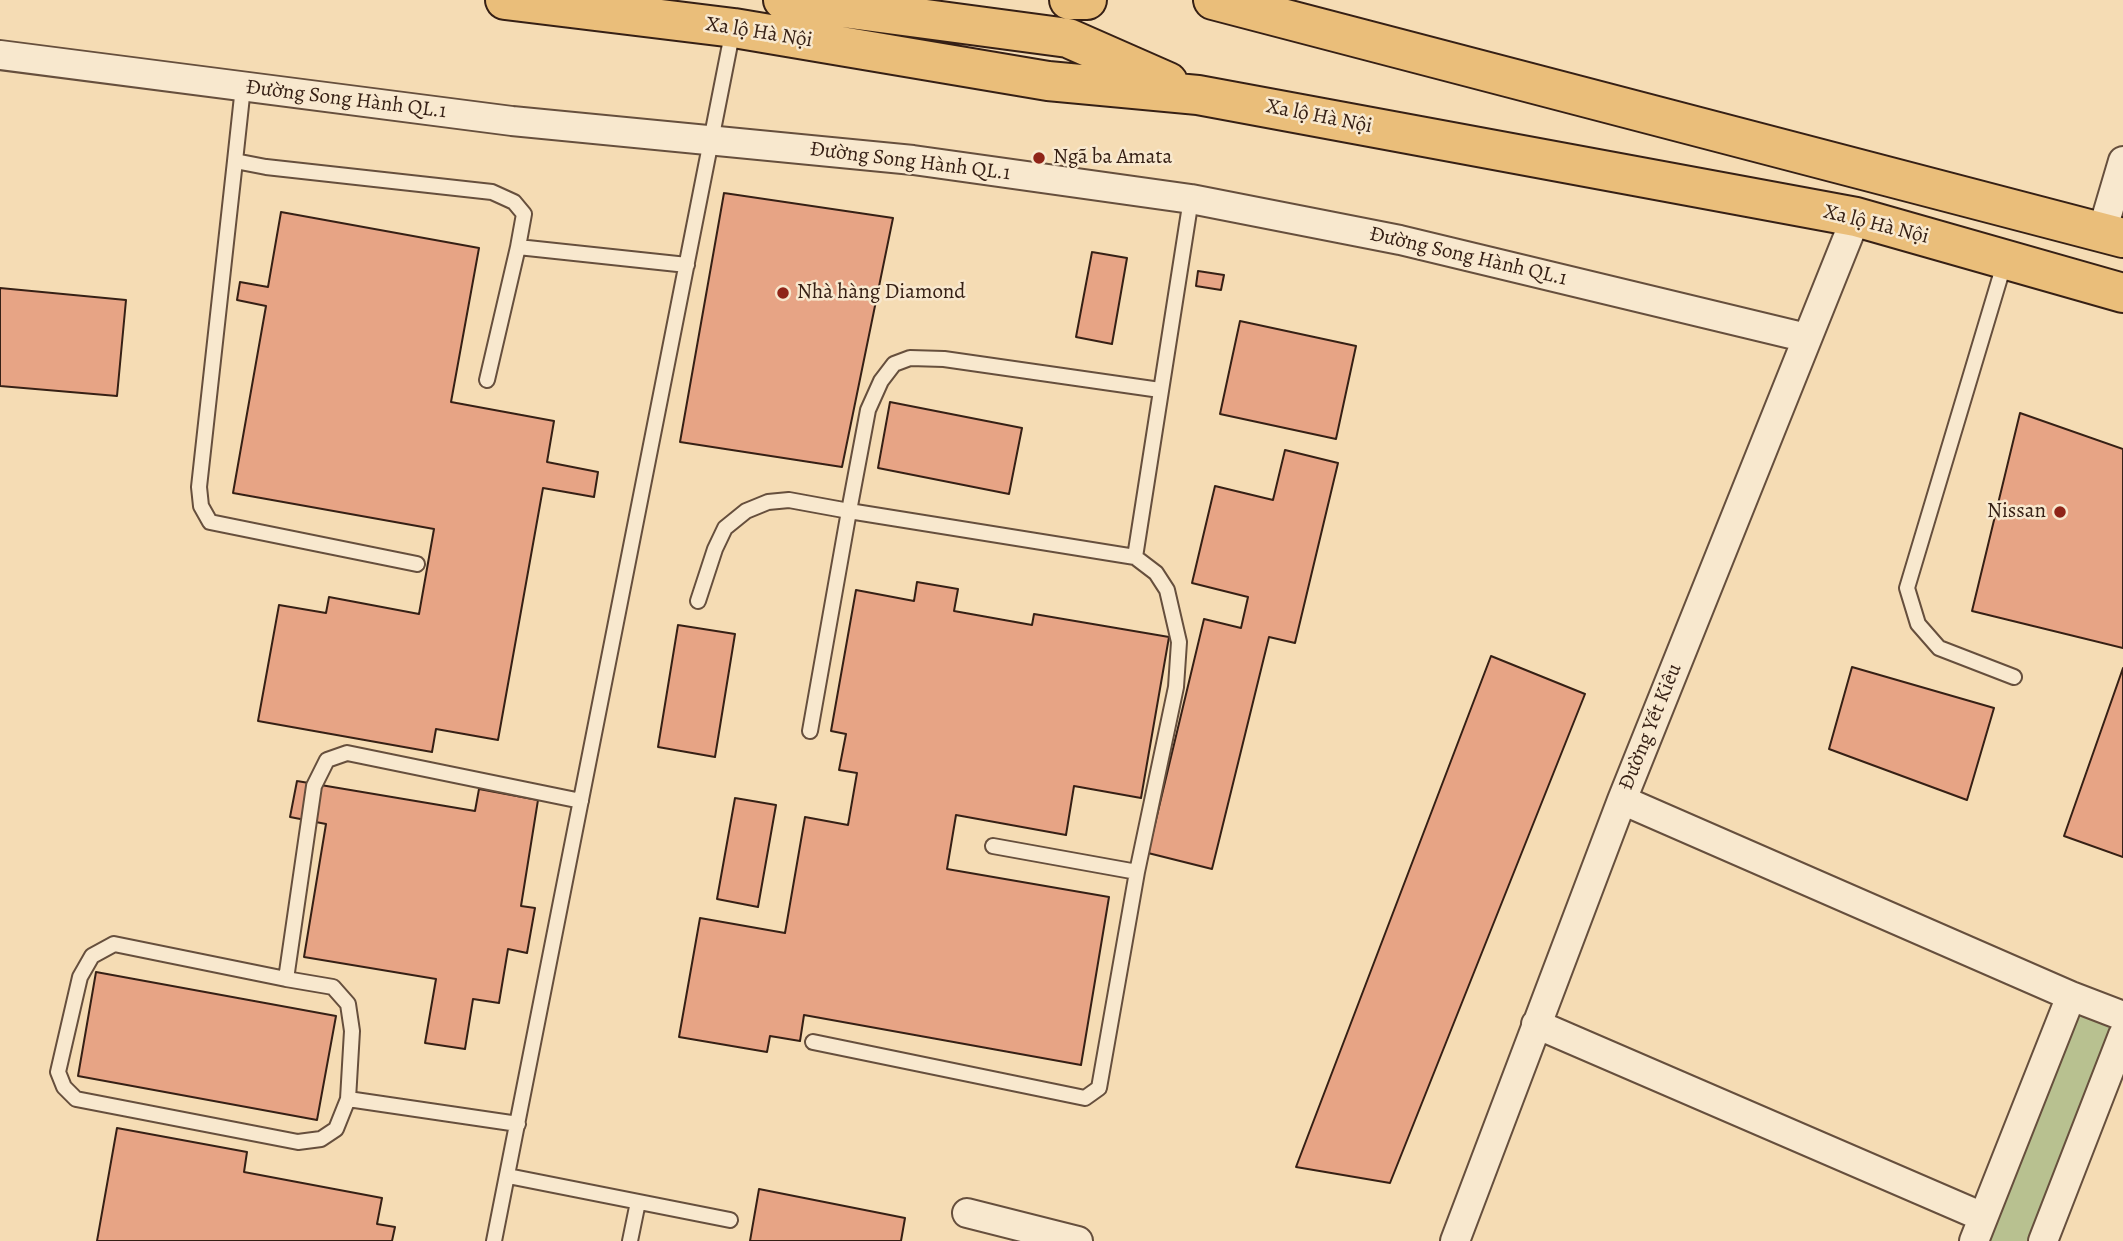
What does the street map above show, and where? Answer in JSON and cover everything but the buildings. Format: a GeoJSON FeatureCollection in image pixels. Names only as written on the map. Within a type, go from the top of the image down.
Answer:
{"type":"FeatureCollection","features":[{"type":"Feature","properties":{"kind":"highway","name":"Xa lộ Hà Nội"},"geometry":{"type":"LineString","coordinates":[[505,0],[734,28],[1048,81],[1198,95],[1856,217],[2123,293]]}},
{"type":"Feature","properties":{"kind":"highway"},"geometry":{"type":"LineString","coordinates":[[783,0],[1068,38],[1198,95]]}},
{"type":"Feature","properties":{"kind":"highway"},"geometry":{"type":"LineString","coordinates":[[1069,0],[1087,0]]}},
{"type":"Feature","properties":{"kind":"highway"},"geometry":{"type":"LineString","coordinates":[[1213,0],[2113,235]]}},
{"type":"Feature","properties":{"kind":"street","name":"Đường Song Hành QL.1"},"geometry":{"type":"LineString","coordinates":[[0,55],[512,121],[914,160],[1191,200],[1400,240],[1807,338]]}},
{"type":"Feature","properties":{"kind":"street"},"geometry":{"type":"LineString","coordinates":[[2113,235],[2123,161]]}},
{"type":"Feature","properties":{"kind":"street","name":"Đường Yết Kiêu"},"geometry":{"type":"LineString","coordinates":[[1455,1241],[1622,800],[1856,217]]}},
{"type":"Feature","properties":{"kind":"street"},"geometry":{"type":"LineString","coordinates":[[1622,800],[2071,996],[2123,1016]]}},
{"type":"Feature","properties":{"kind":"street"},"geometry":{"type":"LineString","coordinates":[[1536,1024],[1979,1229],[2071,996]]}},
{"type":"Feature","properties":{"kind":"street"},"geometry":{"type":"LineString","coordinates":[[2043,1241],[2123,1035]]}},
{"type":"Feature","properties":{"kind":"street"},"geometry":{"type":"LineString","coordinates":[[967,1213],[1078,1241]]}},
{"type":"Feature","properties":{"kind":"lane"},"geometry":{"type":"LineString","coordinates":[[494,1241],[734,28]]}},
{"type":"Feature","properties":{"kind":"lane"},"geometry":{"type":"LineString","coordinates":[[243,87],[199,487],[201,506],[210,522],[416,564]]}},
{"type":"Feature","properties":{"kind":"lane"},"geometry":{"type":"LineString","coordinates":[[235,160],[266,167],[492,192],[514,202],[524,214],[487,380]]}},
{"type":"Feature","properties":{"kind":"lane"},"geometry":{"type":"LineString","coordinates":[[1135,557],[1191,200]]}},
{"type":"Feature","properties":{"kind":"lane"},"geometry":{"type":"LineString","coordinates":[[518,247],[687,265]]}},
{"type":"Feature","properties":{"kind":"lane"},"geometry":{"type":"LineString","coordinates":[[2005,259],[1907,587],[1918,624],[1940,648],[2014,677]]}},
{"type":"Feature","properties":{"kind":"lane"},"geometry":{"type":"LineString","coordinates":[[810,731],[868,410],[881,381],[894,364],[910,358],[944,359],[1160,390]]}},
{"type":"Feature","properties":{"kind":"lane"},"geometry":{"type":"LineString","coordinates":[[698,601],[725,528],[746,511],[768,502],[789,500],[1135,557],[1156,573],[1167,590],[1179,642],[1176,687],[1137,872],[1100,1088],[1085,1098],[813,1042]]}},
{"type":"Feature","properties":{"kind":"lane"},"geometry":{"type":"LineString","coordinates":[[285,978],[314,786],[327,760],[347,752],[581,802]]}},
{"type":"Feature","properties":{"kind":"lane"},"geometry":{"type":"LineString","coordinates":[[993,846],[1137,872]]}},
{"type":"Feature","properties":{"kind":"lane"},"geometry":{"type":"LineString","coordinates":[[114,944],[285,978],[333,987],[348,1004],[352,1031],[348,1099],[336,1129],[321,1139],[298,1142],[76,1099],[64,1087],[58,1072],[80,976],[92,956],[114,944]]}},
{"type":"Feature","properties":{"kind":"lane"},"geometry":{"type":"LineString","coordinates":[[348,1099],[518,1124]]}},
{"type":"Feature","properties":{"kind":"lane"},"geometry":{"type":"LineString","coordinates":[[508,1176],[730,1220]]}},
{"type":"Feature","properties":{"kind":"lane"},"geometry":{"type":"LineString","coordinates":[[630,1241],[638,1202]]}},
{"type":"Feature","properties":{"kind":"green space"},"geometry":{"type":"Polygon","coordinates":[[[2078,1011],[2114,1025],[2031,1241],[1987,1241],[2078,1011]]]}},
{"type":"Feature","properties":{"kind":"place","name":"Ngã ba Amata"},"geometry":{"type":"Point","coordinates":[1039,158]}},
{"type":"Feature","properties":{"kind":"place","name":"Nhà hàng Diamond"},"geometry":{"type":"Point","coordinates":[783,293]}},
{"type":"Feature","properties":{"kind":"place","name":"Nissan"},"geometry":{"type":"Point","coordinates":[2060,512]}}]}
